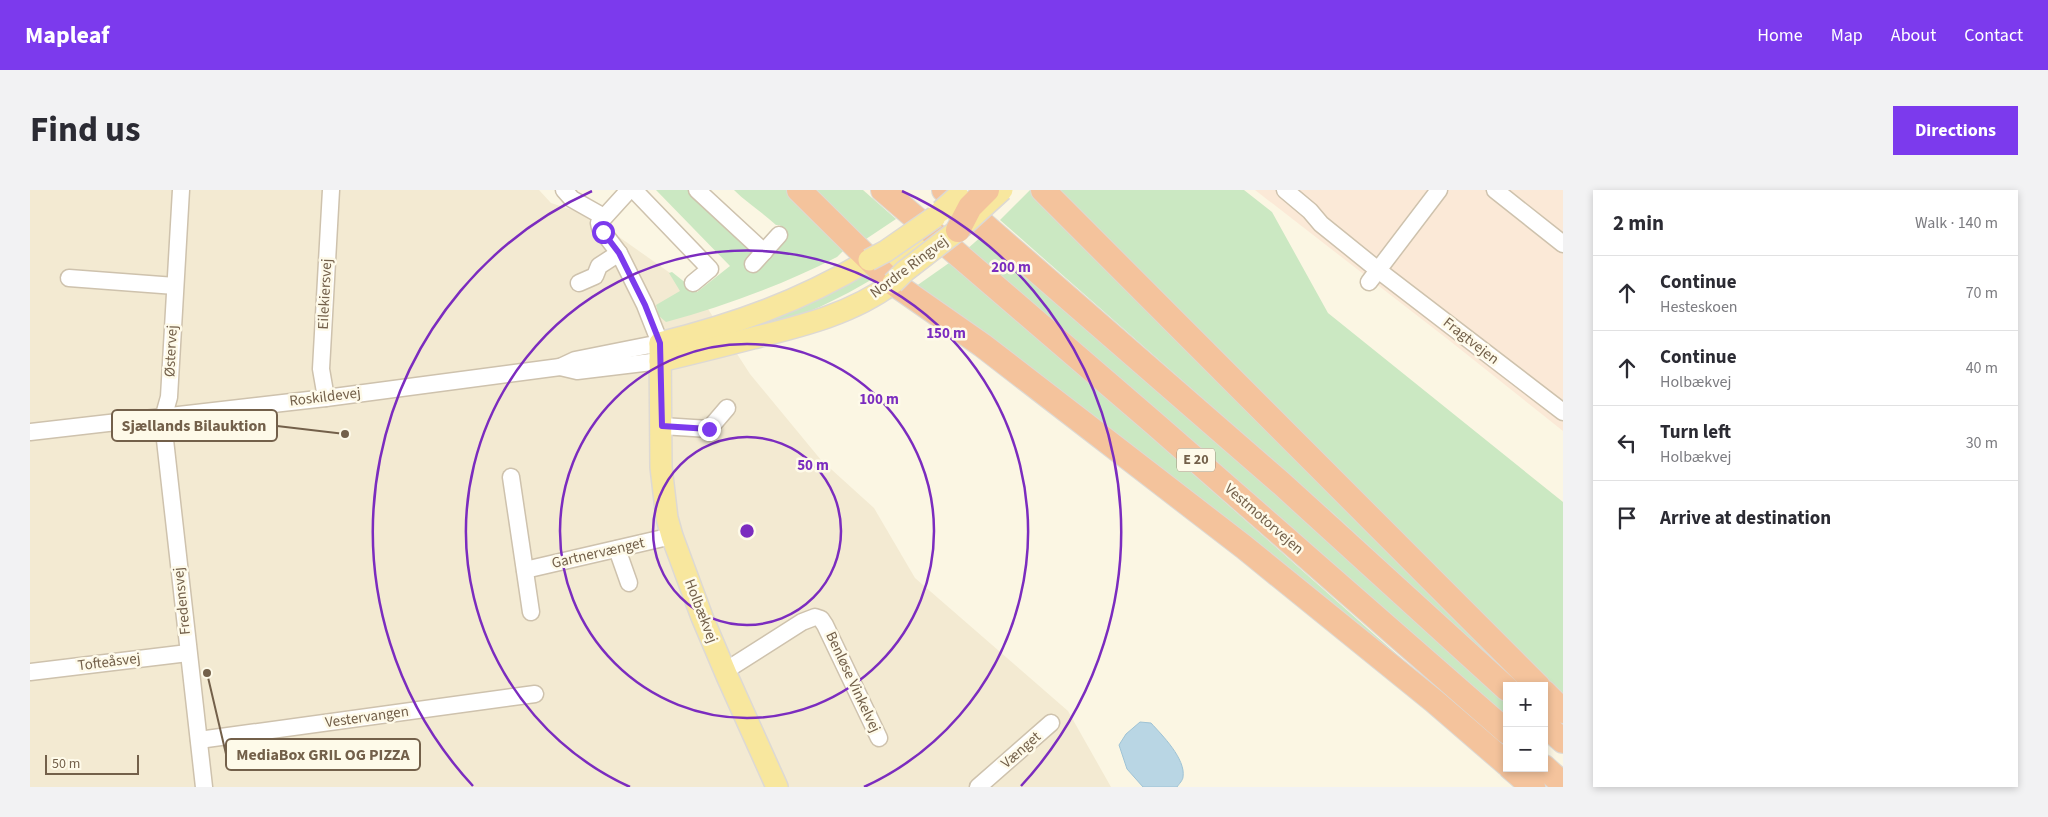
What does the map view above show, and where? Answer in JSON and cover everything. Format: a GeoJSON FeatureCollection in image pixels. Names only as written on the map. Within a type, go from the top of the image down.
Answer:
{"type":"FeatureCollection","features":[{"type":"Feature","properties":{"kind":"highway"},"geometry":{"type":"LineString","coordinates":[[799,190],[891,280],[982,345],[1244,547],[1434,701],[1503,761]]}},
{"type":"Feature","properties":{"kind":"highway","name":"Vestmotorvejen"},"geometry":{"type":"LineString","coordinates":[[883,190],[1155,424],[1503,728]]}},
{"type":"Feature","properties":{"kind":"highway","name":"E 20"},"geometry":{"type":"LineString","coordinates":[[944,190],[1282,484],[1503,685]]}},
{"type":"Feature","properties":{"kind":"highway"},"geometry":{"type":"LineString","coordinates":[[958,230],[970,207],[987,190]]}},
{"type":"Feature","properties":{"kind":"highway"},"geometry":{"type":"LineString","coordinates":[[1043,190],[1450,595],[1534,682]]}},
{"type":"Feature","properties":{"kind":"highway"},"geometry":{"type":"LineString","coordinates":[[1548,696],[1563,711]]}},
{"type":"Feature","properties":{"kind":"highway"},"geometry":{"type":"LineString","coordinates":[[1547,727],[1563,741]]}},
{"type":"Feature","properties":{"kind":"highway"},"geometry":{"type":"LineString","coordinates":[[1548,771],[1563,784]]}},
{"type":"Feature","properties":{"kind":"highway"},"geometry":{"type":"LineString","coordinates":[[1516,772],[1533,787]]}},
{"type":"Feature","properties":{"kind":"main road","name":"Nordre Ringvej"},"geometry":{"type":"LineString","coordinates":[[664,354],[696,334],[778,306],[831,283],[886,251],[935,217],[964,190]]}},
{"type":"Feature","properties":{"kind":"main road","name":"Nordre Ringvej"},"geometry":{"type":"LineString","coordinates":[[664,354],[794,329],[819,321],[876,294],[891,280],[958,230],[1002,190]]}},
{"type":"Feature","properties":{"kind":"main road"},"geometry":{"type":"LineString","coordinates":[[891,280],[887,269],[891,263],[921,239],[935,217]]}},
{"type":"Feature","properties":{"kind":"main road","name":"Holbækvej"},"geometry":{"type":"LineString","coordinates":[[664,354],[675,383],[662,426],[662,483],[672,536],[725,671],[777,787]]}},
{"type":"Feature","properties":{"kind":"street","name":"Østervej"},"geometry":{"type":"LineString","coordinates":[[164,415],[169,397],[181,190]]}},
{"type":"Feature","properties":{"kind":"street","name":"Eilekiersvej"},"geometry":{"type":"LineString","coordinates":[[326,398],[321,369],[331,190]]}},
{"type":"Feature","properties":{"kind":"street"},"geometry":{"type":"LineString","coordinates":[[564,190],[572,199],[604,216]]}},
{"type":"Feature","properties":{"kind":"street"},"geometry":{"type":"LineString","coordinates":[[629,190],[604,216],[599,223],[600,228],[619,253],[645,305],[664,354]]}},
{"type":"Feature","properties":{"kind":"street"},"geometry":{"type":"LineString","coordinates":[[634,190],[710,269],[693,283]]}},
{"type":"Feature","properties":{"kind":"street"},"geometry":{"type":"LineString","coordinates":[[697,190],[758,258],[779,236]]}},
{"type":"Feature","properties":{"kind":"street","name":"Fragtvejen"},"geometry":{"type":"LineString","coordinates":[[1285,190],[1310,211],[1373,276],[1563,412]]}},
{"type":"Feature","properties":{"kind":"street"},"geometry":{"type":"LineString","coordinates":[[1373,276],[1439,190]]}},
{"type":"Feature","properties":{"kind":"street"},"geometry":{"type":"LineString","coordinates":[[1495,190],[1563,244]]}},
{"type":"Feature","properties":{"kind":"street"},"geometry":{"type":"LineString","coordinates":[[580,283],[595,276],[599,266],[619,253]]}},
{"type":"Feature","properties":{"kind":"street"},"geometry":{"type":"LineString","coordinates":[[69,278],[175,286]]}},
{"type":"Feature","properties":{"kind":"street","name":"Roskildevej"},"geometry":{"type":"LineString","coordinates":[[30,432],[164,415],[326,398],[560,367],[575,360],[664,354]]}},
{"type":"Feature","properties":{"kind":"street"},"geometry":{"type":"LineString","coordinates":[[662,426],[709,429],[727,408]]}},
{"type":"Feature","properties":{"kind":"street","name":"Fredensvej"},"geometry":{"type":"LineString","coordinates":[[164,415],[188,653],[204,787]]}},
{"type":"Feature","properties":{"kind":"street"},"geometry":{"type":"LineString","coordinates":[[510,477],[531,612]]}},
{"type":"Feature","properties":{"kind":"street","name":"Gartnervænget"},"geometry":{"type":"LineString","coordinates":[[525,570],[672,536]]}},
{"type":"Feature","properties":{"kind":"street"},"geometry":{"type":"LineString","coordinates":[[617,549],[629,583]]}},
{"type":"Feature","properties":{"kind":"street","name":"Benløse Vinkelvej"},"geometry":{"type":"LineString","coordinates":[[725,671],[802,622],[815,617],[820,619],[825,625],[879,738]]}},
{"type":"Feature","properties":{"kind":"street","name":"Tofteåsvej"},"geometry":{"type":"LineString","coordinates":[[30,672],[188,653]]}},
{"type":"Feature","properties":{"kind":"street","name":"Vestervangen"},"geometry":{"type":"LineString","coordinates":[[199,740],[535,694]]}},
{"type":"Feature","properties":{"kind":"street","name":"Vænget"},"geometry":{"type":"LineString","coordinates":[[989,783],[1051,723]]}},
{"type":"Feature","properties":{"kind":"shaded area"},"geometry":{"type":"Polygon","coordinates":[[[30,190],[539,190],[551,203],[588,215],[697,292],[750,374],[821,460],[874,508],[915,578],[1068,711],[1111,787],[30,787],[30,190]]]}},
{"type":"Feature","properties":{"kind":"shaded area"},"geometry":{"type":"Polygon","coordinates":[[[1255,190],[1563,190],[1563,431],[1450,341],[1255,190]]]}},
{"type":"Feature","properties":{"kind":"green space"},"geometry":{"type":"Polygon","coordinates":[[[656,190],[689,190],[752,250],[753,255],[785,236],[780,225],[776,225],[734,190],[789,190],[845,249],[837,257],[774,286],[732,302],[666,322],[659,316],[656,305],[680,291],[669,273],[672,272],[697,292],[730,266],[656,190]]]}},
{"type":"Feature","properties":{"kind":"green space"},"geometry":{"type":"Polygon","coordinates":[[[811,190],[863,190],[896,219],[863,241],[811,190]]]}},
{"type":"Feature","properties":{"kind":"green space"},"geometry":{"type":"Polygon","coordinates":[[[1030,190],[1036,190],[1517,682],[1335,515],[1000,220],[1030,190]]]}},
{"type":"Feature","properties":{"kind":"green space"},"geometry":{"type":"Polygon","coordinates":[[[1057,190],[1244,190],[1272,212],[1328,313],[1563,502],[1563,698],[1057,190]]]}},
{"type":"Feature","properties":{"kind":"green space"},"geometry":{"type":"Polygon","coordinates":[[[983,235],[1503,695],[1503,720],[966,250],[983,235]]]}},
{"type":"Feature","properties":{"kind":"green space"},"geometry":{"type":"Polygon","coordinates":[[[949,263],[1148,434],[1503,749],[912,289],[949,263]]]}},
{"type":"Feature","properties":{"kind":"green space"},"geometry":{"type":"Polygon","coordinates":[[[870,270],[876,277],[848,293],[803,314],[773,325],[700,340],[870,270]]]}},
{"type":"Feature","properties":{"kind":"water"},"geometry":{"type":"Polygon","coordinates":[[[1140,722],[1151,723],[1177,755],[1183,770],[1183,777],[1177,787],[1143,787],[1127,769],[1119,745],[1126,734],[1140,722]]]}},
{"type":"Feature","properties":{"kind":"place","name":"Sjællands Bilauktion"},"geometry":{"type":"Point","coordinates":[345,434]}},
{"type":"Feature","properties":{"kind":"place","name":"MediaBox GRIL OG PIZZA"},"geometry":{"type":"Point","coordinates":[207,673]}},
{"type":"Feature","properties":{"kind":"route"},"geometry":{"type":"LineString","coordinates":[[603,232],[619,253],[645,305],[660,343],[662,426],[709,429]]}}]}
